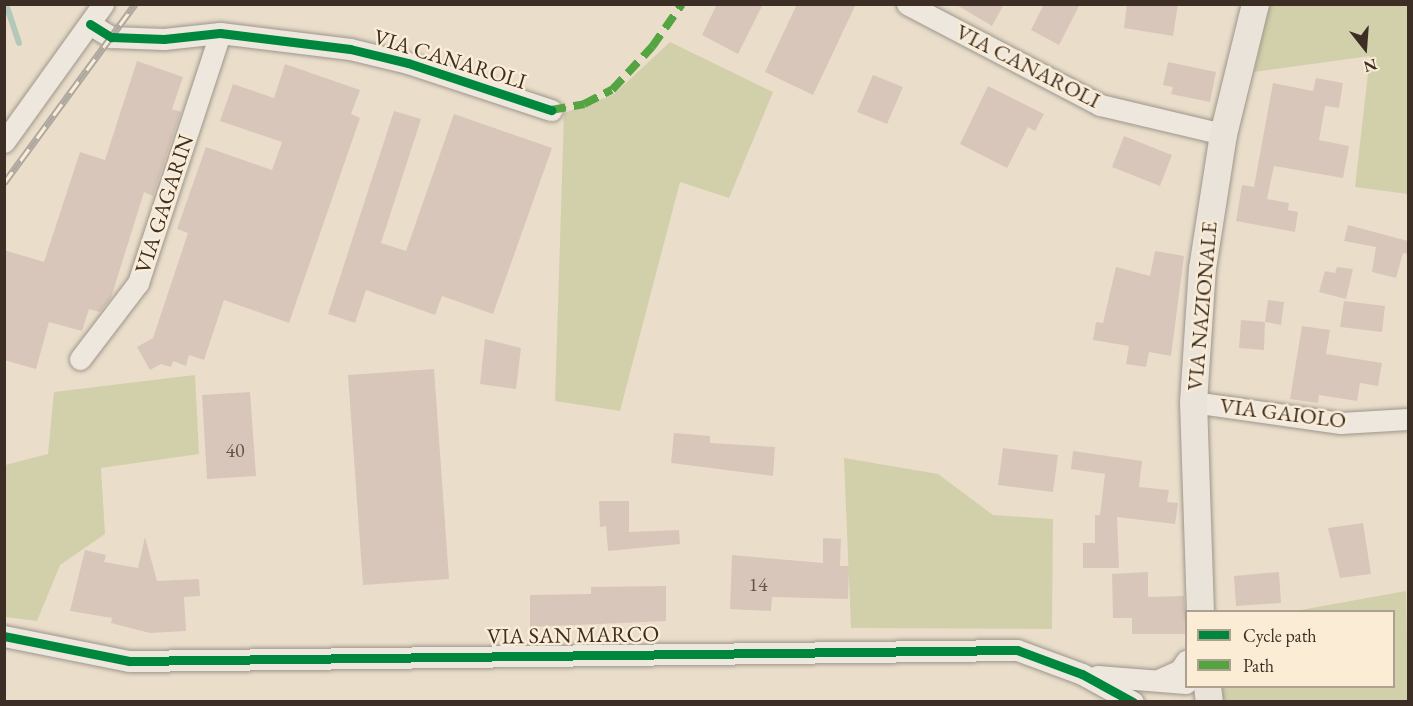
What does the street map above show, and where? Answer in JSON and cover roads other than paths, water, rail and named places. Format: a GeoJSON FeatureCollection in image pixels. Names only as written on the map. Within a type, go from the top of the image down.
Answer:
{"type":"FeatureCollection","features":[{"type":"Feature","properties":{"kind":"main road","name":"VIA NAZIONALE"},"geometry":{"type":"LineString","coordinates":[[1200,610],[1193,402],[1202,268],[1223,134],[1254,4]]}},
{"type":"Feature","properties":{"kind":"street"},"geometry":{"type":"LineString","coordinates":[[4,142],[104,4]]}},
{"type":"Feature","properties":{"kind":"street","name":"VIA CANAROLI"},"geometry":{"type":"LineString","coordinates":[[907,4],[1100,105],[1223,134]]}},
{"type":"Feature","properties":{"kind":"street","name":"VIA CANAROLI"},"geometry":{"type":"LineString","coordinates":[[90,24],[111,37],[138,40],[220,33],[350,49],[397,60],[551,110]]}},
{"type":"Feature","properties":{"kind":"street","name":"VIA GAGARIN"},"geometry":{"type":"LineString","coordinates":[[80,359],[138,283],[220,33]]}},
{"type":"Feature","properties":{"kind":"street","name":"VIA GAIOLO"},"geometry":{"type":"LineString","coordinates":[[1193,402],[1341,423],[1408,419]]}},
{"type":"Feature","properties":{"kind":"street","name":"VIA SAN MARCO"},"geometry":{"type":"LineString","coordinates":[[4,636],[129,661],[1017,650],[1082,674],[1132,702]]}},
{"type":"Feature","properties":{"kind":"street"},"geometry":{"type":"LineString","coordinates":[[1152,682],[1166,678],[1185,662]]}},
{"type":"Feature","properties":{"kind":"street","name":"VIA SAN MARCO"},"geometry":{"type":"LineString","coordinates":[[1082,674],[1152,682],[1185,683]]}},
{"type":"Feature","properties":{"kind":"waterway"},"geometry":{"type":"LineString","coordinates":[[6,4],[19,43]]}},
{"type":"Feature","properties":{"kind":"railway"},"geometry":{"type":"LineString","coordinates":[[4,183],[135,4]]}}]}
